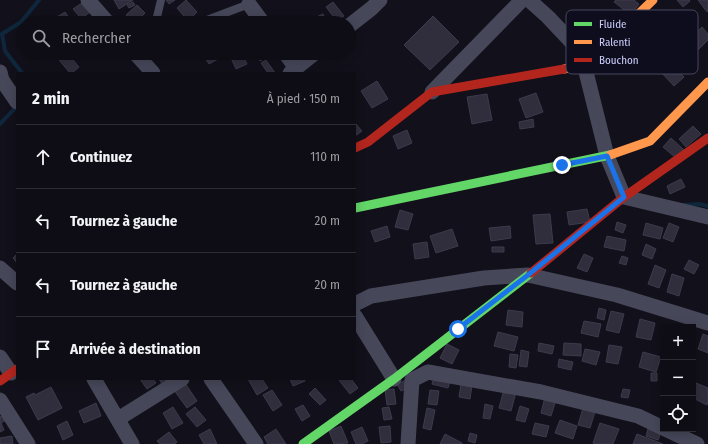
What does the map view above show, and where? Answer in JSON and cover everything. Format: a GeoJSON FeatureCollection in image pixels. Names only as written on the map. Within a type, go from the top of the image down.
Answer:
{"type":"FeatureCollection","features":[{"type":"Feature","properties":{"kind":"street"},"geometry":{"type":"LineString","coordinates":[[88,0],[102,16]]}},
{"type":"Feature","properties":{"kind":"street"},"geometry":{"type":"LineString","coordinates":[[356,21],[380,0]]}},
{"type":"Feature","properties":{"kind":"street"},"geometry":{"type":"LineString","coordinates":[[356,148],[368,142],[432,92],[522,0]]}},
{"type":"Feature","properties":{"kind":"street"},"geometry":{"type":"LineString","coordinates":[[528,0],[548,17],[566,36]]}},
{"type":"Feature","properties":{"kind":"street"},"geometry":{"type":"LineString","coordinates":[[642,10],[653,0]]}},
{"type":"Feature","properties":{"kind":"street"},"geometry":{"type":"LineString","coordinates":[[249,4],[258,16]]}},
{"type":"Feature","properties":{"kind":"street"},"geometry":{"type":"LineString","coordinates":[[141,60],[152,72]]}},
{"type":"Feature","properties":{"kind":"street"},"geometry":{"type":"LineString","coordinates":[[288,60],[293,70],[306,60]]}},
{"type":"Feature","properties":{"kind":"street"},"geometry":{"type":"LineString","coordinates":[[432,92],[566,68]]}},
{"type":"Feature","properties":{"kind":"street"},"geometry":{"type":"LineString","coordinates":[[0,72],[2,80],[15,99]]}},
{"type":"Feature","properties":{"kind":"street"},"geometry":{"type":"LineString","coordinates":[[586,74],[607,156],[624,197]]}},
{"type":"Feature","properties":{"kind":"street"},"geometry":{"type":"LineString","coordinates":[[356,208],[607,156],[650,142],[708,82]]}},
{"type":"Feature","properties":{"kind":"street"},"geometry":{"type":"LineString","coordinates":[[303,444],[402,377],[624,197],[708,138]]}},
{"type":"Feature","properties":{"kind":"street"},"geometry":{"type":"LineString","coordinates":[[624,197],[708,217]]}},
{"type":"Feature","properties":{"kind":"street"},"geometry":{"type":"LineString","coordinates":[[0,268],[16,282]]}},
{"type":"Feature","properties":{"kind":"street"},"geometry":{"type":"LineString","coordinates":[[356,304],[371,296],[484,278],[528,275],[617,295],[708,323]]}},
{"type":"Feature","properties":{"kind":"street"},"geometry":{"type":"LineString","coordinates":[[356,317],[402,377],[408,444]]}},
{"type":"Feature","properties":{"kind":"street"},"geometry":{"type":"LineString","coordinates":[[0,357],[9,374]]}},
{"type":"Feature","properties":{"kind":"street"},"geometry":{"type":"LineString","coordinates":[[402,377],[428,372],[541,392],[638,416],[660,427]]}},
{"type":"Feature","properties":{"kind":"street"},"geometry":{"type":"LineString","coordinates":[[95,380],[118,419],[130,444]]}},
{"type":"Feature","properties":{"kind":"street"},"geometry":{"type":"LineString","coordinates":[[118,419],[180,380]]}},
{"type":"Feature","properties":{"kind":"street"},"geometry":{"type":"LineString","coordinates":[[212,380],[256,444]]}},
{"type":"Feature","properties":{"kind":"street"},"geometry":{"type":"LineString","coordinates":[[0,400],[28,444]]}},
{"type":"Feature","properties":{"kind":"street"},"geometry":{"type":"LineString","coordinates":[[671,432],[697,444]]}},
{"type":"Feature","properties":{"kind":"lane"},"geometry":{"type":"LineString","coordinates":[[158,16],[162,0]]}},
{"type":"Feature","properties":{"kind":"lane"},"geometry":{"type":"LineString","coordinates":[[217,16],[249,4]]}},
{"type":"Feature","properties":{"kind":"building"},"geometry":{"type":"Polygon","coordinates":[[[114,0],[133,0],[119,9],[114,0]]]}},
{"type":"Feature","properties":{"kind":"building"},"geometry":{"type":"Polygon","coordinates":[[[166,0],[175,0],[169,4],[166,0]]]}},
{"type":"Feature","properties":{"kind":"building"},"geometry":{"type":"Polygon","coordinates":[[[186,0],[197,12],[193,16],[184,16],[177,8],[186,0]]]}},
{"type":"Feature","properties":{"kind":"building"},"geometry":{"type":"Polygon","coordinates":[[[616,0],[634,0],[639,4],[635,10],[624,10],[614,2],[616,0]]]}},
{"type":"Feature","properties":{"kind":"building"},"geometry":{"type":"Polygon","coordinates":[[[677,0],[689,0],[690,1],[683,7],[677,0]]]}},
{"type":"Feature","properties":{"kind":"building"},"geometry":{"type":"Polygon","coordinates":[[[698,0],[708,0],[707,12],[698,0]]]}},
{"type":"Feature","properties":{"kind":"building"},"geometry":{"type":"Polygon","coordinates":[[[85,1],[92,11],[84,16],[79,16],[73,9],[85,1]]]}},
{"type":"Feature","properties":{"kind":"building"},"geometry":{"type":"Polygon","coordinates":[[[133,2],[135,5],[129,8],[127,5],[133,2]]]}},
{"type":"Feature","properties":{"kind":"building"},"geometry":{"type":"Polygon","coordinates":[[[333,2],[344,16],[333,16],[326,7],[333,2]]]}},
{"type":"Feature","properties":{"kind":"building"},"geometry":{"type":"Polygon","coordinates":[[[137,5],[145,13],[142,16],[126,15],[137,5]]]}},
{"type":"Feature","properties":{"kind":"building"},"geometry":{"type":"Polygon","coordinates":[[[65,12],[68,16],[59,16],[65,12]]]}},
{"type":"Feature","properties":{"kind":"building"},"geometry":{"type":"Polygon","coordinates":[[[433,16],[459,42],[430,70],[404,45],[433,16]]]}},
{"type":"Feature","properties":{"kind":"building"},"geometry":{"type":"Polygon","coordinates":[[[702,27],[708,34],[708,40],[698,50],[698,31],[702,27]]]}},
{"type":"Feature","properties":{"kind":"building"},"geometry":{"type":"Polygon","coordinates":[[[59,60],[73,60],[79,67],[73,72],[69,72],[59,60]]]}},
{"type":"Feature","properties":{"kind":"building"},"geometry":{"type":"Polygon","coordinates":[[[206,60],[216,60],[209,64],[206,60]]]}},
{"type":"Feature","properties":{"kind":"building"},"geometry":{"type":"Polygon","coordinates":[[[232,60],[245,60],[247,64],[236,69],[232,60]]]}},
{"type":"Feature","properties":{"kind":"building"},"geometry":{"type":"Polygon","coordinates":[[[266,60],[274,72],[267,72],[261,63],[266,60]]]}},
{"type":"Feature","properties":{"kind":"building"},"geometry":{"type":"Polygon","coordinates":[[[663,74],[681,74],[684,77],[674,86],[663,74]]]}},
{"type":"Feature","properties":{"kind":"building"},"geometry":{"type":"Polygon","coordinates":[[[377,81],[388,99],[372,108],[361,91],[377,81]]]}},
{"type":"Feature","properties":{"kind":"building"},"geometry":{"type":"Polygon","coordinates":[[[536,93],[543,112],[526,118],[519,99],[536,93]]]}},
{"type":"Feature","properties":{"kind":"building"},"geometry":{"type":"Polygon","coordinates":[[[487,94],[492,120],[472,124],[467,97],[487,94]]]}},
{"type":"Feature","properties":{"kind":"building"},"geometry":{"type":"Polygon","coordinates":[[[533,119],[534,127],[520,129],[519,122],[533,119]]]}},
{"type":"Feature","properties":{"kind":"building"},"geometry":{"type":"Polygon","coordinates":[[[356,124],[362,131],[356,135],[356,124]]]}},
{"type":"Feature","properties":{"kind":"building"},"geometry":{"type":"Polygon","coordinates":[[[693,126],[701,134],[686,147],[679,139],[693,126]]]}},
{"type":"Feature","properties":{"kind":"building"},"geometry":{"type":"Polygon","coordinates":[[[407,130],[412,143],[398,149],[393,136],[407,130]]]}},
{"type":"Feature","properties":{"kind":"building"},"geometry":{"type":"Polygon","coordinates":[[[671,138],[684,150],[676,158],[663,147],[671,138]]]}},
{"type":"Feature","properties":{"kind":"building"},"geometry":{"type":"Polygon","coordinates":[[[681,179],[685,187],[670,194],[667,186],[681,179]]]}},
{"type":"Feature","properties":{"kind":"building"},"geometry":{"type":"Polygon","coordinates":[[[587,209],[590,222],[569,225],[567,212],[587,209]]]}},
{"type":"Feature","properties":{"kind":"building"},"geometry":{"type":"Polygon","coordinates":[[[400,210],[413,214],[408,230],[395,227],[400,210]]]}},
{"type":"Feature","properties":{"kind":"building"},"geometry":{"type":"Polygon","coordinates":[[[550,214],[553,243],[536,244],[533,215],[550,214]]]}},
{"type":"Feature","properties":{"kind":"building"},"geometry":{"type":"Polygon","coordinates":[[[617,222],[626,225],[623,233],[615,230],[617,222]]]}},
{"type":"Feature","properties":{"kind":"building"},"geometry":{"type":"Polygon","coordinates":[[[646,223],[663,228],[660,239],[643,235],[646,223]]]}},
{"type":"Feature","properties":{"kind":"building"},"geometry":{"type":"Polygon","coordinates":[[[669,223],[679,227],[673,242],[663,238],[669,223]]]}},
{"type":"Feature","properties":{"kind":"building"},"geometry":{"type":"Polygon","coordinates":[[[387,226],[390,237],[375,242],[371,231],[387,226]]]}},
{"type":"Feature","properties":{"kind":"building"},"geometry":{"type":"Polygon","coordinates":[[[510,226],[511,238],[491,241],[489,228],[510,226]]]}},
{"type":"Feature","properties":{"kind":"building"},"geometry":{"type":"Polygon","coordinates":[[[452,229],[458,246],[436,253],[430,236],[452,229]]]}},
{"type":"Feature","properties":{"kind":"building"},"geometry":{"type":"Polygon","coordinates":[[[607,236],[626,240],[624,251],[604,247],[607,236]]]}},
{"type":"Feature","properties":{"kind":"building"},"geometry":{"type":"Polygon","coordinates":[[[427,242],[429,257],[415,259],[413,244],[427,242]]]}},
{"type":"Feature","properties":{"kind":"building"},"geometry":{"type":"Polygon","coordinates":[[[646,244],[656,249],[652,259],[642,255],[646,244]]]}},
{"type":"Feature","properties":{"kind":"building"},"geometry":{"type":"Polygon","coordinates":[[[492,247],[504,247],[504,252],[492,252],[492,247]]]}},
{"type":"Feature","properties":{"kind":"building"},"geometry":{"type":"Polygon","coordinates":[[[584,254],[593,258],[587,272],[577,268],[584,254]]]}},
{"type":"Feature","properties":{"kind":"building"},"geometry":{"type":"Polygon","coordinates":[[[16,255],[16,262],[13,258],[16,255]]]}},
{"type":"Feature","properties":{"kind":"building"},"geometry":{"type":"Polygon","coordinates":[[[622,256],[628,258],[626,265],[619,263],[622,256]]]}},
{"type":"Feature","properties":{"kind":"building"},"geometry":{"type":"Polygon","coordinates":[[[689,260],[699,265],[694,274],[684,269],[689,260]]]}},
{"type":"Feature","properties":{"kind":"building"},"geometry":{"type":"Polygon","coordinates":[[[655,265],[666,270],[659,288],[648,284],[655,265]]]}},
{"type":"Feature","properties":{"kind":"building"},"geometry":{"type":"Polygon","coordinates":[[[672,274],[684,278],[679,296],[667,292],[672,274]]]}},
{"type":"Feature","properties":{"kind":"building"},"geometry":{"type":"Polygon","coordinates":[[[599,308],[606,310],[604,320],[597,318],[599,308]]]}},
{"type":"Feature","properties":{"kind":"building"},"geometry":{"type":"Polygon","coordinates":[[[508,310],[523,312],[522,327],[506,325],[508,310]]]}},
{"type":"Feature","properties":{"kind":"building"},"geometry":{"type":"Polygon","coordinates":[[[611,311],[624,314],[619,333],[606,330],[611,311]]]}},
{"type":"Feature","properties":{"kind":"building"},"geometry":{"type":"Polygon","coordinates":[[[640,319],[655,323],[651,340],[636,337],[640,319]]]}},
{"type":"Feature","properties":{"kind":"building"},"geometry":{"type":"Polygon","coordinates":[[[584,321],[601,324],[598,337],[581,333],[584,321]]]}},
{"type":"Feature","properties":{"kind":"building"},"geometry":{"type":"Polygon","coordinates":[[[498,332],[518,337],[514,351],[494,346],[498,332]]]}},
{"type":"Feature","properties":{"kind":"building"},"geometry":{"type":"Polygon","coordinates":[[[703,334],[708,336],[708,353],[698,349],[703,334]]]}},
{"type":"Feature","properties":{"kind":"building"},"geometry":{"type":"Polygon","coordinates":[[[539,343],[554,346],[552,354],[538,351],[539,343]]]}},
{"type":"Feature","properties":{"kind":"building"},"geometry":{"type":"Polygon","coordinates":[[[564,343],[581,344],[581,356],[563,355],[564,343]]]}},
{"type":"Feature","properties":{"kind":"building"},"geometry":{"type":"Polygon","coordinates":[[[447,344],[459,350],[452,364],[440,358],[447,344]]]}},
{"type":"Feature","properties":{"kind":"building"},"geometry":{"type":"Polygon","coordinates":[[[609,345],[622,347],[618,364],[606,362],[609,345]]]}},
{"type":"Feature","properties":{"kind":"building"},"geometry":{"type":"Polygon","coordinates":[[[585,349],[600,352],[596,365],[582,361],[585,349]]]}},
{"type":"Feature","properties":{"kind":"building"},"geometry":{"type":"Polygon","coordinates":[[[521,350],[529,352],[527,367],[519,366],[521,350]]]}},
{"type":"Feature","properties":{"kind":"building"},"geometry":{"type":"Polygon","coordinates":[[[643,352],[660,357],[656,372],[639,367],[643,352]]]}},
{"type":"Feature","properties":{"kind":"building"},"geometry":{"type":"Polygon","coordinates":[[[510,354],[518,355],[516,368],[509,367],[510,354]]]}},
{"type":"Feature","properties":{"kind":"building"},"geometry":{"type":"Polygon","coordinates":[[[559,359],[573,362],[571,370],[558,367],[559,359]]]}},
{"type":"Feature","properties":{"kind":"building"},"geometry":{"type":"Polygon","coordinates":[[[651,373],[657,373],[657,381],[651,381],[651,373]]]}},
{"type":"Feature","properties":{"kind":"building"},"geometry":{"type":"Polygon","coordinates":[[[434,377],[450,381],[448,388],[432,384],[434,377]]]}},
{"type":"Feature","properties":{"kind":"building"},"geometry":{"type":"Polygon","coordinates":[[[141,380],[154,380],[156,383],[147,389],[141,380]]]}},
{"type":"Feature","properties":{"kind":"building"},"geometry":{"type":"Polygon","coordinates":[[[160,380],[168,380],[162,384],[160,380]]]}},
{"type":"Feature","properties":{"kind":"building"},"geometry":{"type":"Polygon","coordinates":[[[249,380],[263,380],[268,388],[257,395],[249,380]]]}},
{"type":"Feature","properties":{"kind":"building"},"geometry":{"type":"Polygon","coordinates":[[[290,380],[305,381],[293,386],[290,380]]]}},
{"type":"Feature","properties":{"kind":"building"},"geometry":{"type":"Polygon","coordinates":[[[339,380],[352,380],[358,388],[350,394],[339,380]]]}},
{"type":"Feature","properties":{"kind":"building"},"geometry":{"type":"Polygon","coordinates":[[[407,380],[410,387],[401,391],[397,384],[407,380]]]}},
{"type":"Feature","properties":{"kind":"building"},"geometry":{"type":"Polygon","coordinates":[[[185,383],[197,401],[187,408],[174,390],[185,383]]]}},
{"type":"Feature","properties":{"kind":"building"},"geometry":{"type":"Polygon","coordinates":[[[696,383],[708,388],[707,405],[696,400],[696,383]]]}},
{"type":"Feature","properties":{"kind":"building"},"geometry":{"type":"Polygon","coordinates":[[[461,384],[472,385],[470,399],[459,397],[461,384]]]}},
{"type":"Feature","properties":{"kind":"building"},"geometry":{"type":"Polygon","coordinates":[[[51,387],[62,408],[38,420],[26,397],[34,393],[35,395],[51,387]]]}},
{"type":"Feature","properties":{"kind":"building"},"geometry":{"type":"Polygon","coordinates":[[[315,388],[326,400],[320,405],[309,394],[315,388]]]}},
{"type":"Feature","properties":{"kind":"building"},"geometry":{"type":"Polygon","coordinates":[[[394,389],[396,404],[387,405],[385,390],[394,389]]]}},
{"type":"Feature","properties":{"kind":"building"},"geometry":{"type":"Polygon","coordinates":[[[504,389],[516,392],[511,411],[499,408],[504,389]]]}},
{"type":"Feature","properties":{"kind":"building"},"geometry":{"type":"Polygon","coordinates":[[[623,389],[630,390],[628,398],[621,397],[623,389]]]}},
{"type":"Feature","properties":{"kind":"building"},"geometry":{"type":"Polygon","coordinates":[[[272,390],[282,405],[273,411],[263,395],[272,390]]]}},
{"type":"Feature","properties":{"kind":"building"},"geometry":{"type":"Polygon","coordinates":[[[430,390],[439,391],[437,405],[428,404],[430,390]]]}},
{"type":"Feature","properties":{"kind":"building"},"geometry":{"type":"Polygon","coordinates":[[[545,397],[556,400],[551,416],[541,413],[545,397]]]}},
{"type":"Feature","properties":{"kind":"building"},"geometry":{"type":"Polygon","coordinates":[[[96,403],[101,416],[84,423],[79,411],[96,403]]]}},
{"type":"Feature","properties":{"kind":"building"},"geometry":{"type":"Polygon","coordinates":[[[485,404],[493,406],[490,419],[483,418],[485,404]]]}},
{"type":"Feature","properties":{"kind":"building"},"geometry":{"type":"Polygon","coordinates":[[[303,405],[310,416],[302,421],[295,409],[303,405]]]}},
{"type":"Feature","properties":{"kind":"building"},"geometry":{"type":"Polygon","coordinates":[[[520,406],[529,409],[525,422],[516,420],[520,406]]]}},
{"type":"Feature","properties":{"kind":"building"},"geometry":{"type":"Polygon","coordinates":[[[173,407],[183,423],[172,429],[163,413],[173,407]]]}},
{"type":"Feature","properties":{"kind":"building"},"geometry":{"type":"Polygon","coordinates":[[[195,407],[206,420],[197,427],[186,414],[195,407]]]}},
{"type":"Feature","properties":{"kind":"building"},"geometry":{"type":"Polygon","coordinates":[[[389,407],[392,419],[384,420],[382,408],[389,407]]]}},
{"type":"Feature","properties":{"kind":"building"},"geometry":{"type":"Polygon","coordinates":[[[427,408],[435,410],[431,430],[423,428],[427,408]]]}},
{"type":"Feature","properties":{"kind":"building"},"geometry":{"type":"Polygon","coordinates":[[[583,408],[595,412],[590,428],[578,425],[583,408]]]}},
{"type":"Feature","properties":{"kind":"building"},"geometry":{"type":"Polygon","coordinates":[[[4,415],[6,420],[1,423],[4,430],[0,432],[0,417],[4,415]]]}},
{"type":"Feature","properties":{"kind":"building"},"geometry":{"type":"Polygon","coordinates":[[[560,420],[577,426],[573,439],[555,433],[560,420]]]}},
{"type":"Feature","properties":{"kind":"building"},"geometry":{"type":"Polygon","coordinates":[[[67,421],[73,435],[63,440],[57,426],[67,421]]]}},
{"type":"Feature","properties":{"kind":"building"},"geometry":{"type":"Polygon","coordinates":[[[535,423],[549,426],[546,437],[532,434],[535,423]]]}},
{"type":"Feature","properties":{"kind":"building"},"geometry":{"type":"Polygon","coordinates":[[[600,423],[619,429],[613,444],[593,443],[600,423]]]}},
{"type":"Feature","properties":{"kind":"building"},"geometry":{"type":"Polygon","coordinates":[[[649,425],[660,429],[661,432],[658,440],[646,436],[649,425]]]}},
{"type":"Feature","properties":{"kind":"building"},"geometry":{"type":"Polygon","coordinates":[[[341,426],[348,443],[334,444],[329,431],[341,426]]]}},
{"type":"Feature","properties":{"kind":"building"},"geometry":{"type":"Polygon","coordinates":[[[390,426],[391,442],[381,443],[379,427],[390,426]]]}},
{"type":"Feature","properties":{"kind":"building"},"geometry":{"type":"Polygon","coordinates":[[[362,427],[368,441],[362,444],[356,444],[351,432],[362,427]]]}},
{"type":"Feature","properties":{"kind":"building"},"geometry":{"type":"Polygon","coordinates":[[[210,429],[217,444],[204,444],[199,435],[210,429]]]}},
{"type":"Feature","properties":{"kind":"building"},"geometry":{"type":"Polygon","coordinates":[[[276,429],[286,444],[268,444],[264,437],[276,429]]]}},
{"type":"Feature","properties":{"kind":"building"},"geometry":{"type":"Polygon","coordinates":[[[169,432],[177,442],[175,444],[160,444],[157,441],[169,432]]]}},
{"type":"Feature","properties":{"kind":"building"},"geometry":{"type":"Polygon","coordinates":[[[470,433],[477,435],[475,443],[468,441],[470,433]]]}},
{"type":"Feature","properties":{"kind":"building"},"geometry":{"type":"Polygon","coordinates":[[[445,434],[462,443],[462,444],[440,444],[445,434]]]}},
{"type":"Feature","properties":{"kind":"building"},"geometry":{"type":"Polygon","coordinates":[[[637,434],[663,444],[633,444],[637,434]]]}},
{"type":"Feature","properties":{"kind":"building"},"geometry":{"type":"Polygon","coordinates":[[[12,436],[13,444],[0,444],[0,438],[12,436]]]}},
{"type":"Feature","properties":{"kind":"waterway"},"geometry":{"type":"LineString","coordinates":[[26,16],[39,0]]}},
{"type":"Feature","properties":{"kind":"waterway"},"geometry":{"type":"LineString","coordinates":[[16,25],[2,34],[5,51],[21,72]]}},
{"type":"Feature","properties":{"kind":"waterway"},"geometry":{"type":"LineString","coordinates":[[0,124],[16,107]]}},
{"type":"Feature","properties":{"kind":"waterway"},"geometry":{"type":"LineString","coordinates":[[683,205],[699,204],[708,206]]}},
{"type":"Feature","properties":{"kind":"traffic: fast"},"geometry":{"type":"LineString","coordinates":[[356,208],[610,155]]}},
{"type":"Feature","properties":{"kind":"traffic: fast"},"geometry":{"type":"LineString","coordinates":[[303,444],[394,379],[531,273]]}},
{"type":"Feature","properties":{"kind":"traffic: slow"},"geometry":{"type":"LineString","coordinates":[[643,10],[653,0]]}},
{"type":"Feature","properties":{"kind":"traffic: slow"},"geometry":{"type":"LineString","coordinates":[[610,155],[650,141],[708,82]]}},
{"type":"Feature","properties":{"kind":"traffic: jam"},"geometry":{"type":"LineString","coordinates":[[356,148],[368,142],[432,92],[564,69]]}},
{"type":"Feature","properties":{"kind":"traffic: jam"},"geometry":{"type":"LineString","coordinates":[[531,273],[624,197],[708,138]]}},
{"type":"Feature","properties":{"kind":"traffic: jam"},"geometry":{"type":"LineString","coordinates":[[0,381],[16,370]]}},
{"type":"Feature","properties":{"kind":"route"},"geometry":{"type":"LineString","coordinates":[[458,329],[528,275],[624,197],[607,156],[562,165]]}}]}
